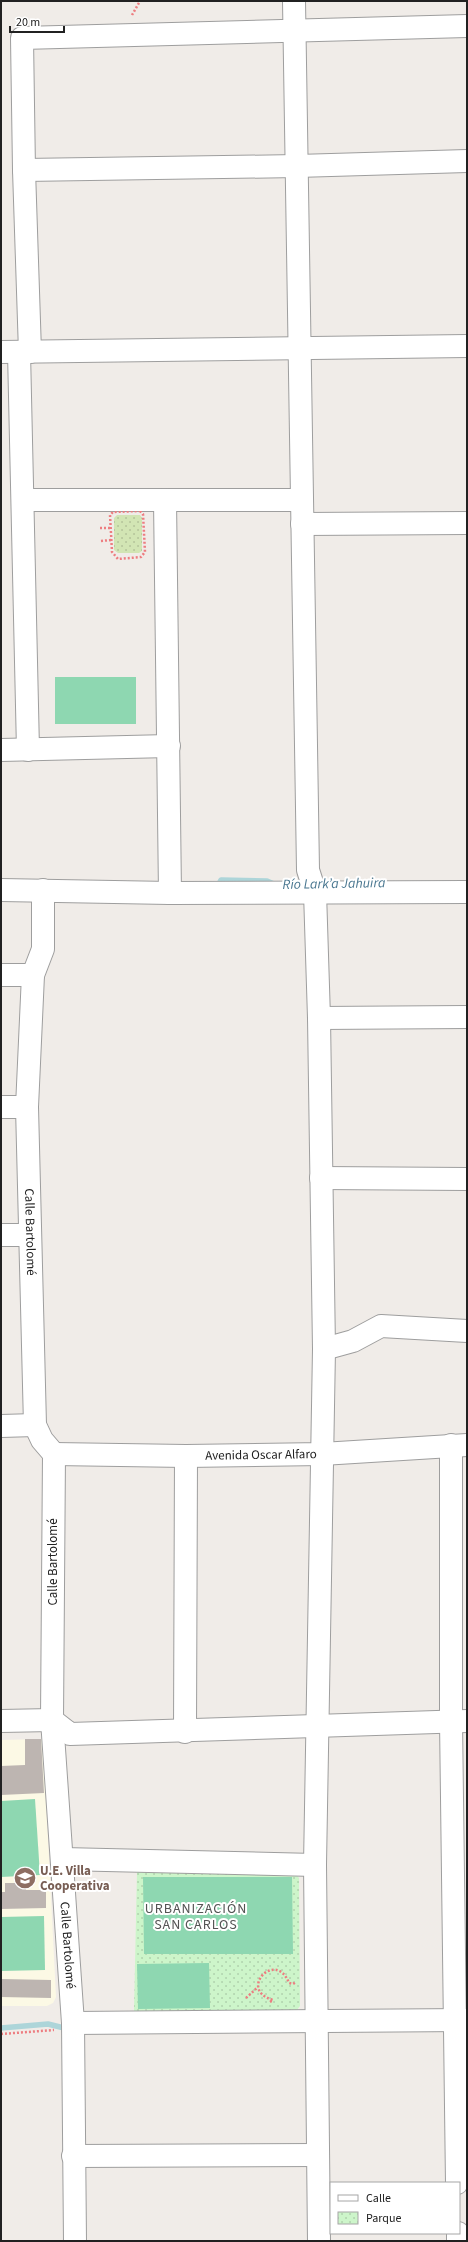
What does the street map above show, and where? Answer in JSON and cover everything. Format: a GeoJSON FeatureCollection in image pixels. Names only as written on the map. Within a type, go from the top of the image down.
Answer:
{"type":"FeatureCollection","features":[{"type":"Feature","properties":{"kind":"street"},"geometry":{"type":"LineString","coordinates":[[294,1],[300,500],[302,524],[308,870],[315,892],[319,1018],[320,1178],[324,1349],[315,1865],[315,1978],[319,2241]]}},
{"type":"Feature","properties":{"kind":"street"},"geometry":{"type":"LineString","coordinates":[[28,750],[24,500],[16,352],[24,170],[22,38],[467,26]]}},
{"type":"Feature","properties":{"kind":"street"},"geometry":{"type":"LineString","coordinates":[[24,170],[297,166],[467,161]]}},
{"type":"Feature","properties":{"kind":"street"},"geometry":{"type":"LineString","coordinates":[[16,352],[467,346]]}},
{"type":"Feature","properties":{"kind":"street"},"geometry":{"type":"LineString","coordinates":[[24,500],[300,500]]}},
{"type":"Feature","properties":{"kind":"street"},"geometry":{"type":"LineString","coordinates":[[165,500],[170,893]]}},
{"type":"Feature","properties":{"kind":"street"},"geometry":{"type":"LineString","coordinates":[[302,524],[467,523]]}},
{"type":"Feature","properties":{"kind":"street"},"geometry":{"type":"LineString","coordinates":[[1,750],[169,746]]}},
{"type":"Feature","properties":{"kind":"street"},"geometry":{"type":"LineString","coordinates":[[1,890],[170,893],[467,892]]}},
{"type":"Feature","properties":{"kind":"street","name":"Calle Bartolomé"},"geometry":{"type":"LineString","coordinates":[[43,890],[43,949],[32,975],[27,1107],[34,1425],[42,1440],[54,1454],[52,1720],[63,1859],[73,2032],[75,2241]]}},
{"type":"Feature","properties":{"kind":"street"},"geometry":{"type":"LineString","coordinates":[[1,975],[32,975]]}},
{"type":"Feature","properties":{"kind":"street"},"geometry":{"type":"LineString","coordinates":[[319,1018],[467,1017]]}},
{"type":"Feature","properties":{"kind":"street"},"geometry":{"type":"LineString","coordinates":[[1,1107],[27,1107]]}},
{"type":"Feature","properties":{"kind":"street"},"geometry":{"type":"LineString","coordinates":[[320,1178],[467,1179]]}},
{"type":"Feature","properties":{"kind":"street"},"geometry":{"type":"LineString","coordinates":[[1,1235],[30,1235]]}},
{"type":"Feature","properties":{"kind":"street"},"geometry":{"type":"LineString","coordinates":[[324,1349],[353,1341],[381,1326],[467,1331]]}},
{"type":"Feature","properties":{"kind":"street"},"geometry":{"type":"LineString","coordinates":[[1,1426],[34,1425]]}},
{"type":"Feature","properties":{"kind":"street"},"geometry":{"type":"LineString","coordinates":[[457,2182],[460,2020],[459,1445]]}},
{"type":"Feature","properties":{"kind":"street","name":"Avenida Oscar Alfaro"},"geometry":{"type":"LineString","coordinates":[[54,1454],[186,1456],[322,1454],[459,1445]]}},
{"type":"Feature","properties":{"kind":"street"},"geometry":{"type":"LineString","coordinates":[[185,1732],[186,1456]]}},
{"type":"Feature","properties":{"kind":"street"},"geometry":{"type":"LineString","coordinates":[[1,1721],[52,1720],[70,1734],[185,1732],[317,1725],[459,1721]]}},
{"type":"Feature","properties":{"kind":"street"},"geometry":{"type":"LineString","coordinates":[[63,1859],[315,1865]]}},
{"type":"Feature","properties":{"kind":"street"},"geometry":{"type":"LineString","coordinates":[[73,2032],[261,2022],[460,2020]]}},
{"type":"Feature","properties":{"kind":"street"},"geometry":{"type":"LineString","coordinates":[[73,2156],[318,2155]]}},
{"type":"Feature","properties":{"kind":"path"},"geometry":{"type":"LineString","coordinates":[[140,511],[143,514],[145,552],[141,557],[118,559],[112,552],[111,540],[110,515],[113,512],[140,511]]}},
{"type":"Feature","properties":{"kind":"path"},"geometry":{"type":"LineString","coordinates":[[100,528],[111,528]]}},
{"type":"Feature","properties":{"kind":"path"},"geometry":{"type":"LineString","coordinates":[[101,541],[111,540]]}},
{"type":"Feature","properties":{"kind":"path"},"geometry":{"type":"LineString","coordinates":[[261,2022],[261,2010],[273,2000],[262,1994],[258,1987],[258,1981],[262,1975],[272,1970],[284,1973],[289,1983],[293,1984],[300,1978],[315,1978]]}},
{"type":"Feature","properties":{"kind":"path"},"geometry":{"type":"LineString","coordinates":[[246,1998],[258,1987]]}},
{"type":"Feature","properties":{"kind":"path"},"geometry":{"type":"LineString","coordinates":[[1,2034],[54,2030],[64,2033],[73,2032]]}},
{"type":"Feature","properties":{"kind":"shaded area","name":"U.E. Villa Cooperativa"},"geometry":{"type":"Polygon","coordinates":[[[43,1739],[56,1997],[53,2003],[47,2006],[1,2006],[1,1740],[43,1739]]]}},
{"type":"Feature","properties":{"kind":"green space"},"geometry":{"type":"Polygon","coordinates":[[[117,515],[140,515],[142,518],[142,551],[139,553],[118,553],[114,550],[114,518],[117,515]]]}},
{"type":"Feature","properties":{"kind":"green space"},"geometry":{"type":"Polygon","coordinates":[[[55,677],[136,677],[136,724],[55,724],[55,677]]]}},
{"type":"Feature","properties":{"kind":"green space"},"geometry":{"type":"Polygon","coordinates":[[[35,1799],[40,1875],[1,1877],[1,1801],[35,1799]]]}},
{"type":"Feature","properties":{"kind":"green space"},"geometry":{"type":"Polygon","coordinates":[[[137,1871],[294,1872],[299,1878],[300,2006],[297,2010],[134,2011],[137,1871]]]}},
{"type":"Feature","properties":{"kind":"green space"},"geometry":{"type":"Polygon","coordinates":[[[143,1877],[292,1877],[293,1954],[144,1954],[143,1877]]]}},
{"type":"Feature","properties":{"kind":"green space"},"geometry":{"type":"Polygon","coordinates":[[[44,1916],[45,1970],[1,1971],[1,1917],[44,1916]]]}},
{"type":"Feature","properties":{"kind":"green space"},"geometry":{"type":"Polygon","coordinates":[[[209,1963],[210,2008],[138,2009],[137,1964],[209,1963]]]}},
{"type":"Feature","properties":{"kind":"building"},"geometry":{"type":"Polygon","coordinates":[[[25,1739],[41,1739],[44,1793],[1,1795],[1,1766],[25,1765],[25,1739]]]}},
{"type":"Feature","properties":{"kind":"building"},"geometry":{"type":"Polygon","coordinates":[[[5,1883],[26,1883],[26,1890],[46,1890],[46,1908],[1,1909],[1,1892],[5,1892],[5,1883]]]}},
{"type":"Feature","properties":{"kind":"building"},"geometry":{"type":"Polygon","coordinates":[[[1,1979],[51,1980],[51,1998],[1,1997],[1,1979]]]}},
{"type":"Feature","properties":{"kind":"waterway","name":"Río Lark’a Jahuira"},"geometry":{"type":"LineString","coordinates":[[214,886],[219,884],[221,880],[267,881],[274,884]]}},
{"type":"Feature","properties":{"kind":"waterway","name":"Río Lark’a Jahuira"},"geometry":{"type":"LineString","coordinates":[[1,2028],[48,2024],[68,2029]]}},
{"type":"Feature","properties":{"kind":"place","name":"U.E. Villa Cooperativa"},"geometry":{"type":"Point","coordinates":[25,1878]}},
{"type":"Feature","properties":{"kind":"district","name":"URBANIZACIÓN SAN CARLOS"},"geometry":{"type":"Point","coordinates":[196,1918]}}]}
